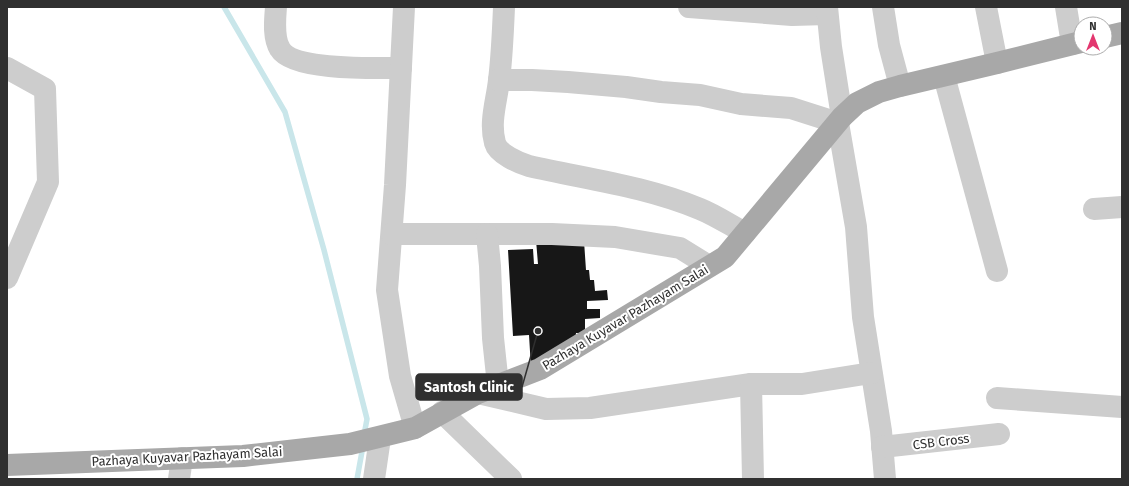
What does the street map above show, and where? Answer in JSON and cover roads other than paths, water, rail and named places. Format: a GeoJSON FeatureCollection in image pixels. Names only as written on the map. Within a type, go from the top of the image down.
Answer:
{"type":"FeatureCollection","features":[{"type":"Feature","properties":{"kind":"main road","name":"Pazhaya Kuyavar Pazhayam Salai"},"geometry":{"type":"LineString","coordinates":[[7,465],[181,469],[243,456],[350,444],[380,438],[415,428],[478,393],[540,369],[725,257],[840,120],[857,103],[879,92],[900,86],[997,64],[1073,44]]}},
{"type":"Feature","properties":{"kind":"street"},"geometry":{"type":"LineString","coordinates":[[276,7],[275,32],[280,50],[288,56],[302,62],[343,68],[401,68]]}},
{"type":"Feature","properties":{"kind":"street"},"geometry":{"type":"LineString","coordinates":[[404,7],[392,234],[387,290],[400,376],[415,428]]}},
{"type":"Feature","properties":{"kind":"street"},"geometry":{"type":"LineString","coordinates":[[504,7],[499,80],[493,127],[496,144],[506,156],[527,165],[650,192],[700,209],[745,233]]}},
{"type":"Feature","properties":{"kind":"street"},"geometry":{"type":"LineString","coordinates":[[690,7],[792,14],[827,10],[840,120],[856,227],[863,317],[881,431],[885,479]]}},
{"type":"Feature","properties":{"kind":"street"},"geometry":{"type":"LineString","coordinates":[[883,7],[889,45],[900,86]]}},
{"type":"Feature","properties":{"kind":"street"},"geometry":{"type":"LineString","coordinates":[[986,7],[997,64]]}},
{"type":"Feature","properties":{"kind":"street"},"geometry":{"type":"LineString","coordinates":[[1066,7],[1073,30]]}},
{"type":"Feature","properties":{"kind":"street"},"geometry":{"type":"LineString","coordinates":[[7,68],[45,89],[48,182],[7,278]]}},
{"type":"Feature","properties":{"kind":"street"},"geometry":{"type":"LineString","coordinates":[[944,76],[997,271]]}},
{"type":"Feature","properties":{"kind":"street"},"geometry":{"type":"LineString","coordinates":[[499,80],[568,82],[700,95],[741,104],[791,108],[840,120]]}},
{"type":"Feature","properties":{"kind":"street"},"geometry":{"type":"LineString","coordinates":[[1094,209],[1122,207]]}},
{"type":"Feature","properties":{"kind":"street"},"geometry":{"type":"LineString","coordinates":[[392,234],[552,234],[615,237],[680,248],[709,266]]}},
{"type":"Feature","properties":{"kind":"street"},"geometry":{"type":"LineString","coordinates":[[487,234],[493,338],[498,385]]}},
{"type":"Feature","properties":{"kind":"street"},"geometry":{"type":"LineString","coordinates":[[478,393],[546,409],[590,408],[751,384],[802,384],[871,373]]}},
{"type":"Feature","properties":{"kind":"street"},"geometry":{"type":"LineString","coordinates":[[751,384],[753,479]]}},
{"type":"Feature","properties":{"kind":"street"},"geometry":{"type":"LineString","coordinates":[[997,398],[1122,407]]}},
{"type":"Feature","properties":{"kind":"street"},"geometry":{"type":"LineString","coordinates":[[442,412],[511,479]]}},
{"type":"Feature","properties":{"kind":"street","name":"CSB Cross"},"geometry":{"type":"LineString","coordinates":[[882,448],[999,434]]}},
{"type":"Feature","properties":{"kind":"street"},"geometry":{"type":"LineString","coordinates":[[374,479],[380,438]]}},
{"type":"Feature","properties":{"kind":"waterway"},"geometry":{"type":"LineString","coordinates":[[224,7],[285,112],[324,250],[367,419],[364,435]]}},
{"type":"Feature","properties":{"kind":"waterway"},"geometry":{"type":"LineString","coordinates":[[357,479],[363,446]]}},
{"type":"Feature","properties":{"kind":"place","name":"Santosh Clinic"},"geometry":{"type":"Point","coordinates":[538,331]}}]}
